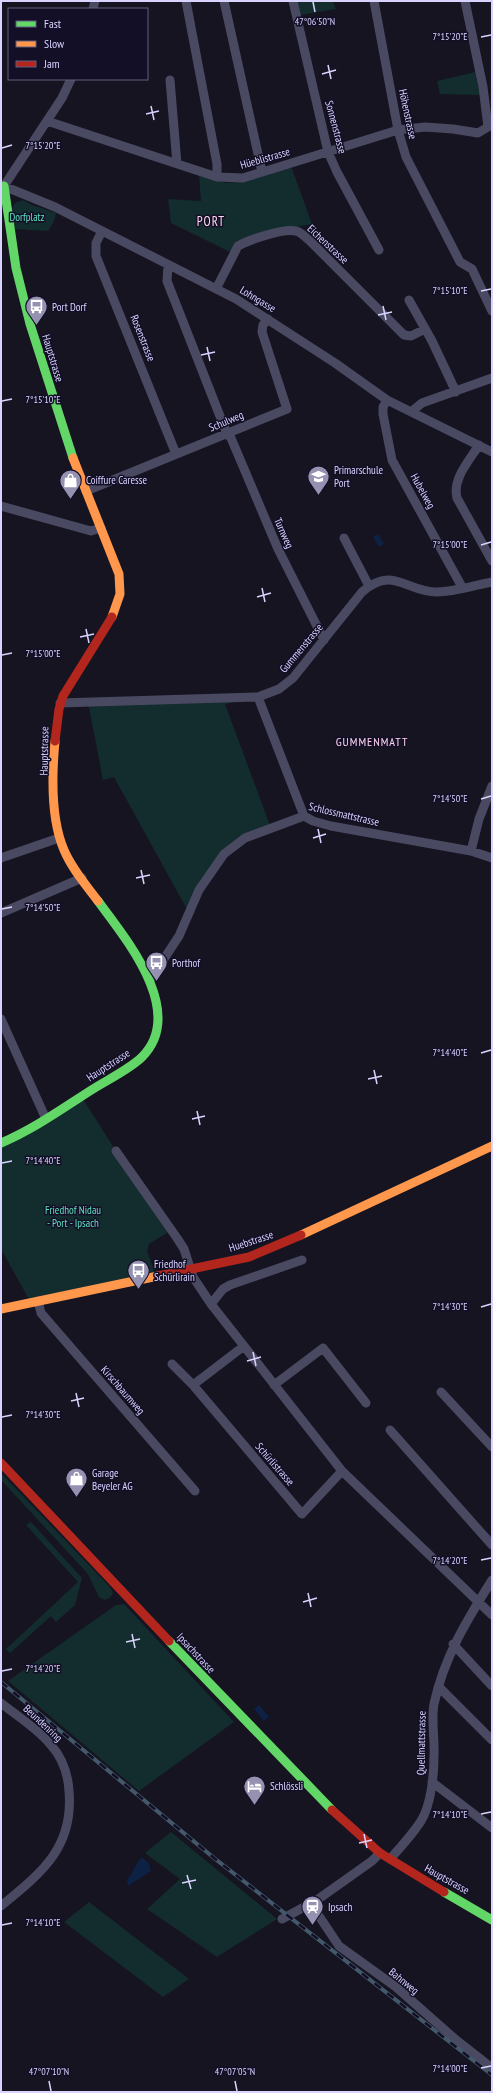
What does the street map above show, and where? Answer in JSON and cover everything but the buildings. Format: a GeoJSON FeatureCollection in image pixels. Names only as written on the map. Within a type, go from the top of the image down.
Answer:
{"type":"FeatureCollection","features":[{"type":"Feature","properties":{"kind":"main road","name":"Hauptstrasse"},"geometry":{"type":"LineString","coordinates":[[1,1142],[13,1138],[46,1119],[141,1058],[152,1045],[157,1030],[159,1016],[156,995],[150,980],[104,909],[68,859],[58,838],[54,740],[60,703],[113,615],[120,594],[119,574],[71,454],[30,324],[16,268],[4,201],[3,185]]}},
{"type":"Feature","properties":{"kind":"main road","name":"Huebstrasse"},"geometry":{"type":"LineString","coordinates":[[1,1309],[249,1257],[273,1248],[492,1146]]}},
{"type":"Feature","properties":{"kind":"main road","name":"Ipsachstrasse"},"geometry":{"type":"LineString","coordinates":[[1,1463],[290,1770],[380,1853],[390,1859]]}},
{"type":"Feature","properties":{"kind":"main road","name":"Hauptstrasse"},"geometry":{"type":"LineString","coordinates":[[390,1859],[492,1920]]}},
{"type":"Feature","properties":{"kind":"street"},"geometry":{"type":"LineString","coordinates":[[186,1],[217,164],[217,178]]}},
{"type":"Feature","properties":{"kind":"street"},"geometry":{"type":"LineString","coordinates":[[224,1],[262,172]]}},
{"type":"Feature","properties":{"kind":"street","name":"Sonnenstrasse"},"geometry":{"type":"LineString","coordinates":[[293,1],[328,152],[337,172],[379,250]]}},
{"type":"Feature","properties":{"kind":"street","name":"Höhenstrasse"},"geometry":{"type":"LineString","coordinates":[[374,1],[398,130],[406,157],[460,262],[472,269],[492,310]]}},
{"type":"Feature","properties":{"kind":"street"},"geometry":{"type":"LineString","coordinates":[[465,1],[490,128]]}},
{"type":"Feature","properties":{"kind":"street"},"geometry":{"type":"LineString","coordinates":[[3,185],[47,121],[65,92],[70,80]]}},
{"type":"Feature","properties":{"kind":"street"},"geometry":{"type":"LineString","coordinates":[[170,80],[177,164]]}},
{"type":"Feature","properties":{"kind":"street","name":"Hüeblistrasse"},"geometry":{"type":"LineString","coordinates":[[47,121],[217,178],[243,178],[398,130],[432,128],[478,133],[490,128]]}},
{"type":"Feature","properties":{"kind":"street","name":"Lohngasse"},"geometry":{"type":"LineString","coordinates":[[3,185],[55,207],[216,289],[268,319],[335,363],[387,400],[492,452]]}},
{"type":"Feature","properties":{"kind":"street","name":"Eichenstrasse"},"geometry":{"type":"LineString","coordinates":[[216,289],[238,246],[261,237],[294,230],[309,240],[404,335],[411,336],[425,329]]}},
{"type":"Feature","properties":{"kind":"street","name":"Rosenstrasse"},"geometry":{"type":"LineString","coordinates":[[102,231],[96,243],[96,256],[176,454]]}},
{"type":"Feature","properties":{"kind":"street","name":"Turnweg"},"geometry":{"type":"LineString","coordinates":[[168,265],[167,281],[227,434],[231,438],[279,551],[324,640]]}},
{"type":"Feature","properties":{"kind":"street"},"geometry":{"type":"LineString","coordinates":[[409,300],[456,392]]}},
{"type":"Feature","properties":{"kind":"street","name":"Schulweg"},"geometry":{"type":"LineString","coordinates":[[86,491],[287,409],[262,332],[263,325],[268,319]]}},
{"type":"Feature","properties":{"kind":"street"},"geometry":{"type":"LineString","coordinates":[[411,412],[422,403],[492,378]]}},
{"type":"Feature","properties":{"kind":"street","name":"Hubelweg"},"geometry":{"type":"LineString","coordinates":[[387,400],[383,407],[382,414],[392,460],[462,587]]}},
{"type":"Feature","properties":{"kind":"street"},"geometry":{"type":"LineString","coordinates":[[479,445],[456,482],[455,490],[457,498],[492,561]]}},
{"type":"Feature","properties":{"kind":"street"},"geometry":{"type":"LineString","coordinates":[[1,506],[91,531],[101,528]]}},
{"type":"Feature","properties":{"kind":"street"},"geometry":{"type":"LineString","coordinates":[[344,538],[369,586],[390,579],[436,592],[492,582]]}},
{"type":"Feature","properties":{"kind":"street","name":"Gummenstrasse"},"geometry":{"type":"LineString","coordinates":[[60,703],[258,697],[279,689],[293,678],[369,586]]}},
{"type":"Feature","properties":{"kind":"street"},"geometry":{"type":"LineString","coordinates":[[258,697],[304,816]]}},
{"type":"Feature","properties":{"kind":"street"},"geometry":{"type":"LineString","coordinates":[[470,850],[479,819],[492,786]]}},
{"type":"Feature","properties":{"kind":"street","name":"Schlossmattstrasse"},"geometry":{"type":"LineString","coordinates":[[150,980],[180,936],[199,890],[224,854],[245,838],[304,816],[313,821],[331,826],[470,850],[492,858]]}},
{"type":"Feature","properties":{"kind":"street"},"geometry":{"type":"LineString","coordinates":[[1,858],[58,838]]}},
{"type":"Feature","properties":{"kind":"street"},"geometry":{"type":"LineString","coordinates":[[1,913],[82,878]]}},
{"type":"Feature","properties":{"kind":"street"},"geometry":{"type":"LineString","coordinates":[[1,1019],[46,1119]]}},
{"type":"Feature","properties":{"kind":"street"},"geometry":{"type":"LineString","coordinates":[[116,1152],[184,1249],[190,1270],[211,1304],[342,1471],[492,1615]]}},
{"type":"Feature","properties":{"kind":"street"},"geometry":{"type":"LineString","coordinates":[[211,1304],[223,1289],[230,1285],[302,1260]]}},
{"type":"Feature","properties":{"kind":"street","name":"Kirschbaumweg"},"geometry":{"type":"LineString","coordinates":[[38,1301],[41,1312],[195,1491]]}},
{"type":"Feature","properties":{"kind":"street"},"geometry":{"type":"LineString","coordinates":[[193,1385],[244,1346]]}},
{"type":"Feature","properties":{"kind":"street"},"geometry":{"type":"LineString","coordinates":[[274,1384],[322,1348],[366,1403]]}},
{"type":"Feature","properties":{"kind":"street","name":"Schürlistrasse"},"geometry":{"type":"LineString","coordinates":[[172,1364],[193,1385],[302,1514],[342,1471]]}},
{"type":"Feature","properties":{"kind":"street"},"geometry":{"type":"LineString","coordinates":[[441,1392],[492,1447]]}},
{"type":"Feature","properties":{"kind":"street"},"geometry":{"type":"LineString","coordinates":[[390,1430],[492,1545]]}},
{"type":"Feature","properties":{"kind":"street","name":"Quellmattstrasse"},"geometry":{"type":"LineString","coordinates":[[390,1859],[421,1820],[432,1782],[434,1755],[434,1705],[439,1686],[454,1644],[492,1580]]}},
{"type":"Feature","properties":{"kind":"street"},"geometry":{"type":"LineString","coordinates":[[454,1644],[492,1686]]}},
{"type":"Feature","properties":{"kind":"street"},"geometry":{"type":"LineString","coordinates":[[439,1686],[492,1740]]}},
{"type":"Feature","properties":{"kind":"street","name":"Beundenring"},"geometry":{"type":"LineString","coordinates":[[1,1703],[50,1744],[62,1761],[69,1787],[70,1817],[66,1834],[40,1872],[1,1906]]}},
{"type":"Feature","properties":{"kind":"street"},"geometry":{"type":"LineString","coordinates":[[432,1782],[492,1828]]}},
{"type":"Feature","properties":{"kind":"street"},"geometry":{"type":"LineString","coordinates":[[282,1919],[311,1904],[372,1861],[380,1853]]}},
{"type":"Feature","properties":{"kind":"street","name":"Bahnweg"},"geometry":{"type":"LineString","coordinates":[[311,1904],[338,1946],[396,1988],[455,2039],[492,2068]]}},
{"type":"Feature","properties":{"kind":"green space"},"geometry":{"type":"Polygon","coordinates":[[[297,1],[333,1],[336,9],[300,15],[297,1]]]}},
{"type":"Feature","properties":{"kind":"green space"},"geometry":{"type":"Polygon","coordinates":[[[475,72],[480,95],[440,94],[437,81],[475,72]]]}},
{"type":"Feature","properties":{"kind":"green space"},"geometry":{"type":"Polygon","coordinates":[[[291,166],[312,224],[273,231],[237,241],[230,252],[171,223],[168,199],[201,201],[199,176],[227,183],[249,181],[291,166]]]}},
{"type":"Feature","properties":{"kind":"green space","name":"Dorfplatz"},"geometry":{"type":"Polygon","coordinates":[[[23,200],[32,205],[56,213],[54,221],[48,231],[15,229],[12,209],[15,203],[23,200]]]}},
{"type":"Feature","properties":{"kind":"green space"},"geometry":{"type":"Polygon","coordinates":[[[258,697],[225,704],[271,828],[224,854],[189,913],[114,777],[103,780],[88,702],[258,697]]]}},
{"type":"Feature","properties":{"kind":"green space","name":"Friedhof Nidau - Port - Ipsach"},"geometry":{"type":"Polygon","coordinates":[[[81,1096],[116,1151],[172,1230],[149,1244],[147,1251],[155,1273],[31,1303],[1,1249],[1,1143],[81,1096]]]}},
{"type":"Feature","properties":{"kind":"green space"},"geometry":{"type":"Polygon","coordinates":[[[1,1473],[110,1587],[113,1593],[110,1598],[104,1600],[99,1597],[88,1574],[1,1480],[1,1473]]]}},
{"type":"Feature","properties":{"kind":"green space"},"geometry":{"type":"Polygon","coordinates":[[[31,1522],[82,1578],[75,1605],[56,1622],[51,1616],[10,1653],[6,1649],[78,1582],[26,1525],[31,1522]]]}},
{"type":"Feature","properties":{"kind":"green space"},"geometry":{"type":"Polygon","coordinates":[[[124,1604],[234,1722],[139,1791],[8,1681],[116,1605],[124,1604]]]}},
{"type":"Feature","properties":{"kind":"green space"},"geometry":{"type":"Polygon","coordinates":[[[171,1832],[277,1919],[217,1957],[147,1909],[180,1879],[145,1853],[171,1832]]]}},
{"type":"Feature","properties":{"kind":"green space"},"geometry":{"type":"Polygon","coordinates":[[[89,1902],[189,1979],[163,1997],[64,1922],[89,1902]]]}},
{"type":"Feature","properties":{"kind":"water"},"geometry":{"type":"Polygon","coordinates":[[[378,534],[384,544],[379,547],[373,537],[378,534]]]}},
{"type":"Feature","properties":{"kind":"water"},"geometry":{"type":"Polygon","coordinates":[[[259,1705],[269,1717],[264,1721],[254,1709],[259,1705]]]}},
{"type":"Feature","properties":{"kind":"water"},"geometry":{"type":"Polygon","coordinates":[[[142,1857],[149,1864],[151,1871],[128,1886],[127,1880],[142,1857]]]}},
{"type":"Feature","properties":{"kind":"railway"},"geometry":{"type":"LineString","coordinates":[[1,1682],[214,1858],[492,2075]]}},
{"type":"Feature","properties":{"kind":"traffic: fast"},"geometry":{"type":"LineString","coordinates":[[4,186],[16,268],[30,324],[73,458]]}},
{"type":"Feature","properties":{"kind":"traffic: fast"},"geometry":{"type":"LineString","coordinates":[[1,1143],[37,1125],[131,1066],[142,1057],[154,1039],[158,1019],[155,998],[147,976],[123,935],[98,901]]}},
{"type":"Feature","properties":{"kind":"traffic: fast"},"geometry":{"type":"LineString","coordinates":[[169,1641],[332,1810]]}},
{"type":"Feature","properties":{"kind":"traffic: fast"},"geometry":{"type":"LineString","coordinates":[[444,1892],[492,1920]]}},
{"type":"Feature","properties":{"kind":"traffic: slow"},"geometry":{"type":"LineString","coordinates":[[73,458],[119,574],[120,594],[112,617]]}},
{"type":"Feature","properties":{"kind":"traffic: slow"},"geometry":{"type":"LineString","coordinates":[[55,741],[53,782],[55,811],[60,838],[71,864],[98,901]]}},
{"type":"Feature","properties":{"kind":"traffic: slow"},"geometry":{"type":"LineString","coordinates":[[301,1235],[492,1146]]}},
{"type":"Feature","properties":{"kind":"traffic: slow"},"geometry":{"type":"LineString","coordinates":[[1,1309],[158,1276]]}},
{"type":"Feature","properties":{"kind":"traffic: jam"},"geometry":{"type":"LineString","coordinates":[[55,741],[59,709],[63,696],[112,617]]}},
{"type":"Feature","properties":{"kind":"traffic: jam"},"geometry":{"type":"LineString","coordinates":[[158,1276],[249,1257],[301,1235]]}},
{"type":"Feature","properties":{"kind":"traffic: jam"},"geometry":{"type":"LineString","coordinates":[[1,1463],[169,1641]]}},
{"type":"Feature","properties":{"kind":"traffic: jam"},"geometry":{"type":"LineString","coordinates":[[332,1810],[380,1853],[444,1892]]}},
{"type":"Feature","properties":{"kind":"place","name":"Port Dorf"},"geometry":{"type":"Point","coordinates":[36,326]}},
{"type":"Feature","properties":{"kind":"place","name":"Primarschule Port"},"geometry":{"type":"Point","coordinates":[318,496]}},
{"type":"Feature","properties":{"kind":"place","name":"Coiffure Caresse"},"geometry":{"type":"Point","coordinates":[71,500]}},
{"type":"Feature","properties":{"kind":"place","name":"Porthof"},"geometry":{"type":"Point","coordinates":[157,982]}},
{"type":"Feature","properties":{"kind":"place","name":"Friedhof Schürlirain"},"geometry":{"type":"Point","coordinates":[138,1290]}},
{"type":"Feature","properties":{"kind":"place","name":"Garage Beyeler AG"},"geometry":{"type":"Point","coordinates":[77,1498]}},
{"type":"Feature","properties":{"kind":"place","name":"Schlössli"},"geometry":{"type":"Point","coordinates":[255,1806]}},
{"type":"Feature","properties":{"kind":"place","name":"Ipsach"},"geometry":{"type":"Point","coordinates":[313,1926]}},
{"type":"Feature","properties":{"kind":"district","name":"PORT"},"geometry":{"type":"Point","coordinates":[211,221]}},
{"type":"Feature","properties":{"kind":"district","name":"GUMMENMATT"},"geometry":{"type":"Point","coordinates":[372,742]}}]}
